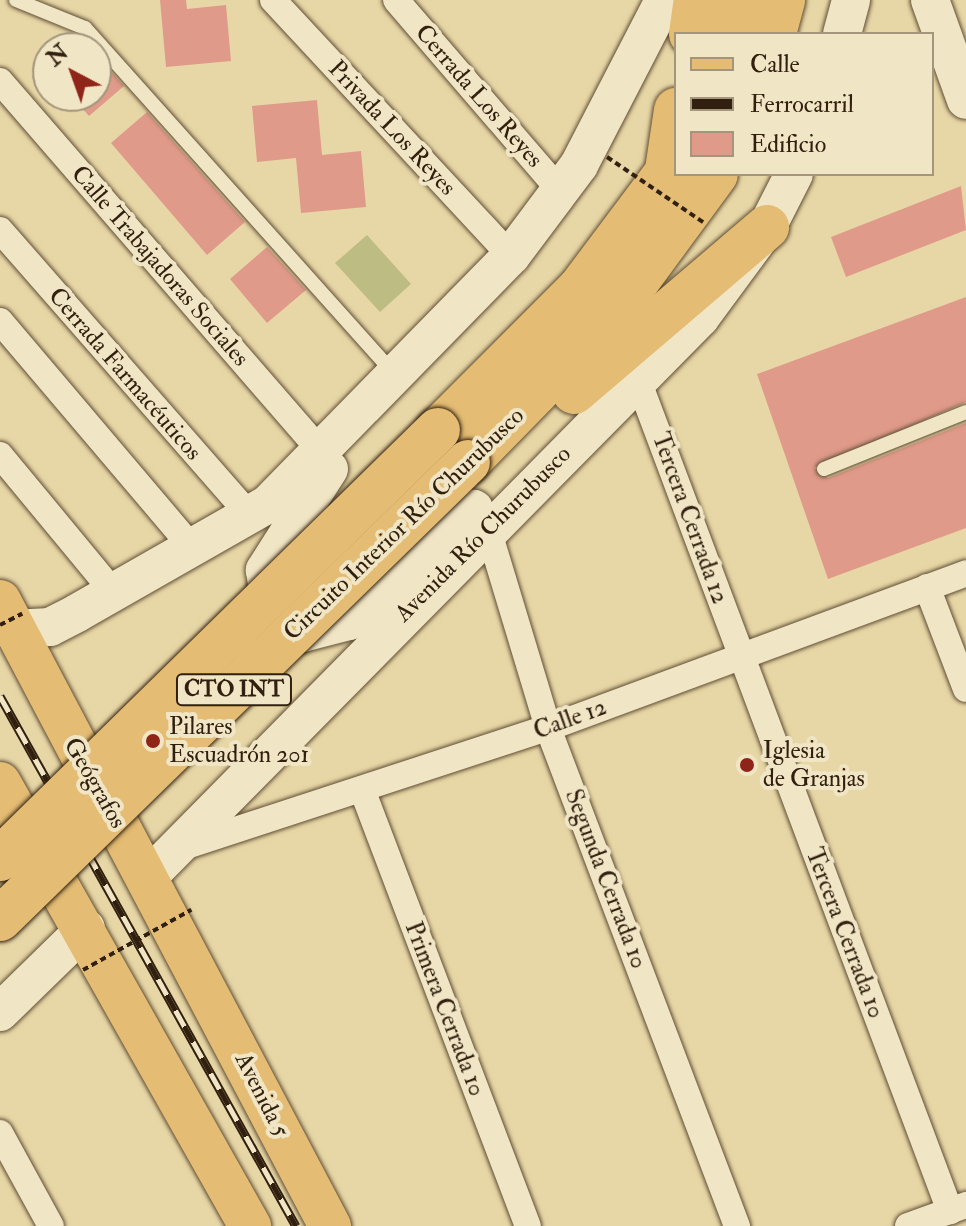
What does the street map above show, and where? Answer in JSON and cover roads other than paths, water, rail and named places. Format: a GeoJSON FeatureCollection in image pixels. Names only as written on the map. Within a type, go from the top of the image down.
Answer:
{"type":"FeatureCollection","features":[{"type":"Feature","properties":{"kind":"highway"},"geometry":{"type":"LineString","coordinates":[[691,32],[696,0]]}},
{"type":"Feature","properties":{"kind":"highway"},"geometry":{"type":"LineString","coordinates":[[731,32],[740,0]]}},
{"type":"Feature","properties":{"kind":"highway"},"geometry":{"type":"LineString","coordinates":[[775,32],[783,0]]}},
{"type":"Feature","properties":{"kind":"highway"},"geometry":{"type":"LineString","coordinates":[[671,168],[674,133]]}},
{"type":"Feature","properties":{"kind":"highway","name":"Circuito Interior Río Churubusco"},"geometry":{"type":"LineString","coordinates":[[0,859],[580,288],[671,168]]}},
{"type":"Feature","properties":{"kind":"highway","name":"Circuito Interior Río Churubusco"},"geometry":{"type":"LineString","coordinates":[[0,919],[501,430],[614,313],[715,176]]}},
{"type":"Feature","properties":{"kind":"highway"},"geometry":{"type":"LineString","coordinates":[[501,430],[560,404],[767,227]]}},
{"type":"Feature","properties":{"kind":"main road"},"geometry":{"type":"LineString","coordinates":[[9,617],[50,627],[195,551],[251,517],[397,377],[511,256],[561,192],[664,0]]}},
{"type":"Feature","properties":{"kind":"main road"},"geometry":{"type":"LineString","coordinates":[[843,32],[851,0]]}},
{"type":"Feature","properties":{"kind":"main road"},"geometry":{"type":"LineString","coordinates":[[930,0],[966,100]]}},
{"type":"Feature","properties":{"kind":"main road","name":"Avenida Río Churubusco"},"geometry":{"type":"LineString","coordinates":[[159,864],[638,380],[731,281],[767,227],[793,176]]}},
{"type":"Feature","properties":{"kind":"main road"},"geometry":{"type":"LineString","coordinates":[[397,377],[270,556],[267,601],[296,631],[318,634],[349,621],[486,500],[551,465]]}},
{"type":"Feature","properties":{"kind":"main road","name":"Geógrafos"},"geometry":{"type":"LineString","coordinates":[[9,617],[159,864],[194,963]]}},
{"type":"Feature","properties":{"kind":"main road"},"geometry":{"type":"LineString","coordinates":[[0,783],[86,928],[250,1226]]}},
{"type":"Feature","properties":{"kind":"main road"},"geometry":{"type":"LineString","coordinates":[[0,1012],[86,928]]}},
{"type":"Feature","properties":{"kind":"main road","name":"Avenida 5"},"geometry":{"type":"LineString","coordinates":[[194,963],[330,1226]]}},
{"type":"Feature","properties":{"kind":"street","name":"Privada Los Reyes"},"geometry":{"type":"LineString","coordinates":[[273,0],[511,256]]}},
{"type":"Feature","properties":{"kind":"street","name":"Cerrada Los Reyes"},"geometry":{"type":"LineString","coordinates":[[396,0],[561,192]]}},
{"type":"Feature","properties":{"kind":"street","name":"Calle Trabajadoras Sociales"},"geometry":{"type":"LineString","coordinates":[[0,81],[320,451]]}},
{"type":"Feature","properties":{"kind":"street","name":"Cerrada Farmacéuticos"},"geometry":{"type":"LineString","coordinates":[[0,230],[251,517]]}},
{"type":"Feature","properties":{"kind":"street"},"geometry":{"type":"LineString","coordinates":[[0,321],[195,551]]}},
{"type":"Feature","properties":{"kind":"street","name":"Tercera Cerrada 12"},"geometry":{"type":"LineString","coordinates":[[638,380],[741,655]]}},
{"type":"Feature","properties":{"kind":"street"},"geometry":{"type":"LineString","coordinates":[[0,455],[115,594]]}},
{"type":"Feature","properties":{"kind":"street","name":"Segunda Cerrada 10"},"geometry":{"type":"LineString","coordinates":[[488,529],[548,728],[737,1226]]}},
{"type":"Feature","properties":{"kind":"street","name":"Calle 12"},"geometry":{"type":"LineString","coordinates":[[159,864],[548,728],[966,573]]}},
{"type":"Feature","properties":{"kind":"street"},"geometry":{"type":"LineString","coordinates":[[927,587],[966,689]]}},
{"type":"Feature","properties":{"kind":"street","name":"Tercera Cerrada 10"},"geometry":{"type":"LineString","coordinates":[[741,655],[958,1208]]}},
{"type":"Feature","properties":{"kind":"street","name":"Primera Cerrada 10"},"geometry":{"type":"LineString","coordinates":[[363,792],[528,1226]]}},
{"type":"Feature","properties":{"kind":"street"},"geometry":{"type":"LineString","coordinates":[[0,1133],[51,1226]]}},
{"type":"Feature","properties":{"kind":"street"},"geometry":{"type":"LineString","coordinates":[[908,1226],[958,1208]]}},
{"type":"Feature","properties":{"kind":"lane"},"geometry":{"type":"LineString","coordinates":[[16,0],[85,28],[397,377]]}},
{"type":"Feature","properties":{"kind":"lane"},"geometry":{"type":"LineString","coordinates":[[824,469],[966,412]]}},
{"type":"Feature","properties":{"kind":"railway"},"geometry":{"type":"LineString","coordinates":[[0,696],[296,1226]]}},
{"type":"Feature","properties":{"kind":"place","name":"Pilares Escuadrón 201"},"geometry":{"type":"Point","coordinates":[153,741]}},
{"type":"Feature","properties":{"kind":"place","name":"Iglesia de Granjas"},"geometry":{"type":"Point","coordinates":[747,765]}}]}
